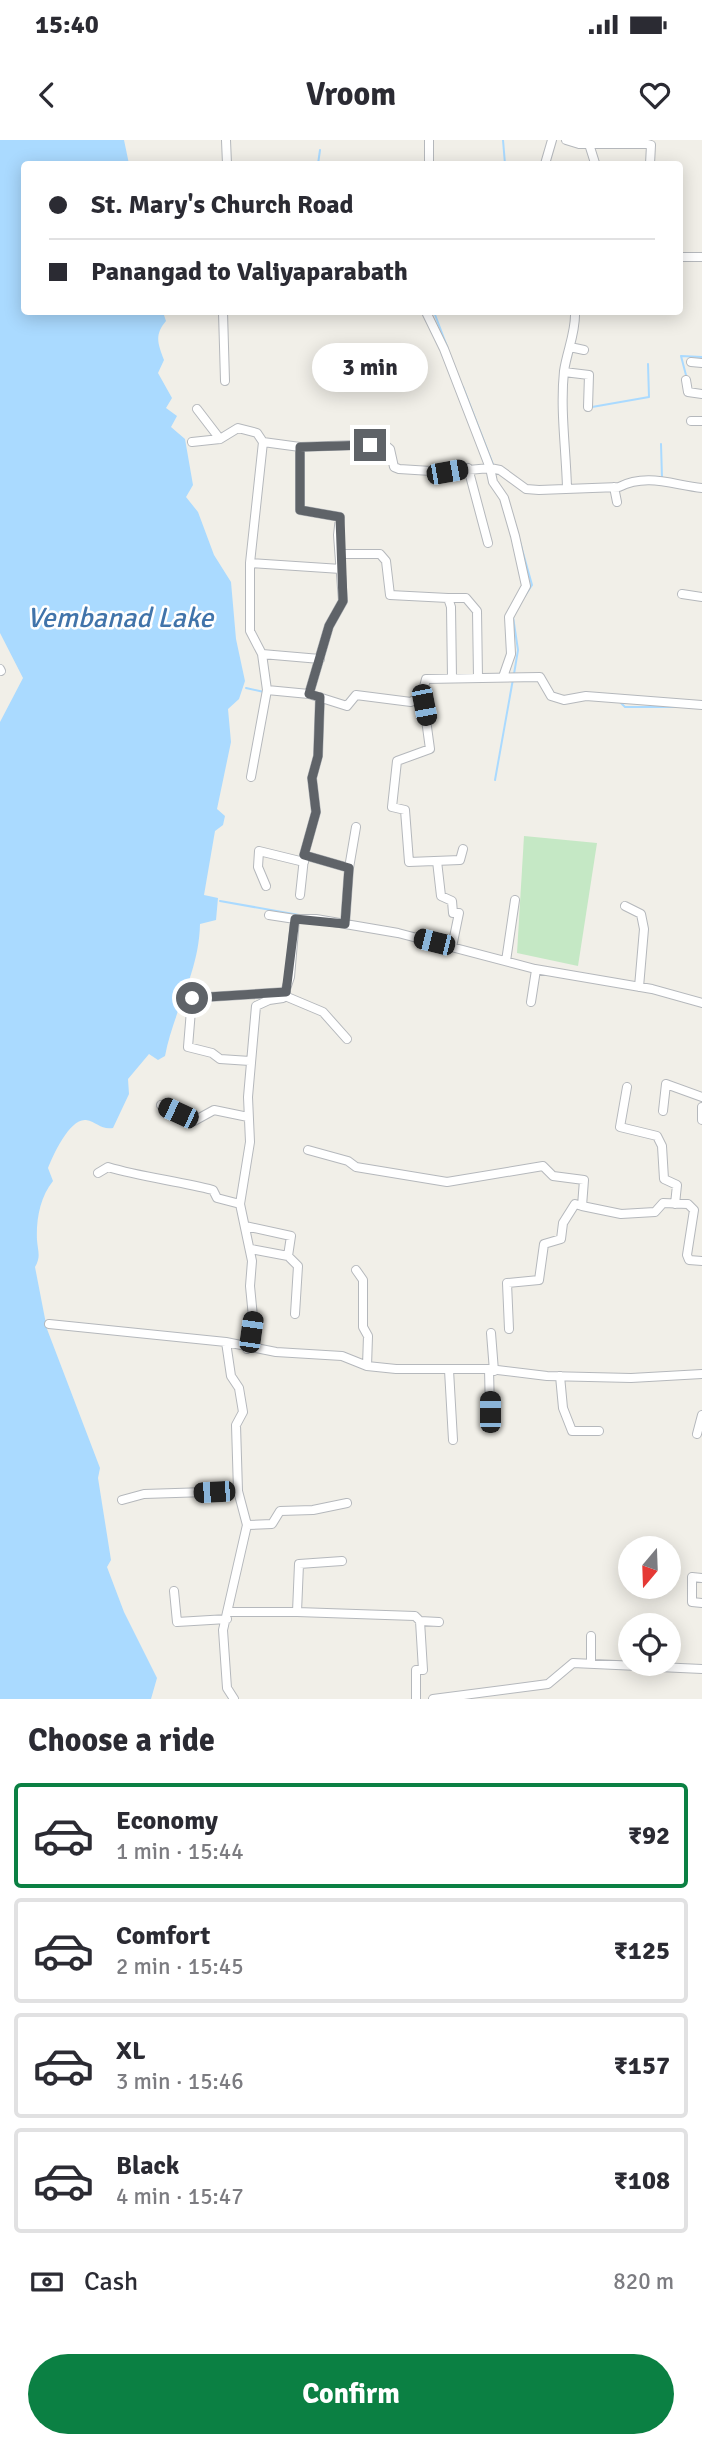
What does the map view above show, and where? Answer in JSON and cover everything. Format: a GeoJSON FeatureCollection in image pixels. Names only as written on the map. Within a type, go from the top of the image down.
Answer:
{"type":"FeatureCollection","features":[{"type":"Feature","properties":{"kind":"street"},"geometry":{"type":"LineString","coordinates":[[226,140],[227,161]]}},
{"type":"Feature","properties":{"kind":"street"},"geometry":{"type":"LineString","coordinates":[[429,140],[429,161]]}},
{"type":"Feature","properties":{"kind":"street"},"geometry":{"type":"LineString","coordinates":[[546,161],[552,140]]}},
{"type":"Feature","properties":{"kind":"street"},"geometry":{"type":"LineString","coordinates":[[566,140],[589,144],[648,144],[651,145],[650,161]]}},
{"type":"Feature","properties":{"kind":"street"},"geometry":{"type":"LineString","coordinates":[[589,144],[594,161]]}},
{"type":"Feature","properties":{"kind":"street"},"geometry":{"type":"LineString","coordinates":[[683,257],[702,257]]}},
{"type":"Feature","properties":{"kind":"street"},"geometry":{"type":"LineString","coordinates":[[223,315],[225,381]]}},
{"type":"Feature","properties":{"kind":"street"},"geometry":{"type":"LineString","coordinates":[[427,315],[495,469],[493,482],[504,498],[516,536],[526,586],[509,617],[511,654],[503,677]]}},
{"type":"Feature","properties":{"kind":"street"},"geometry":{"type":"LineString","coordinates":[[567,488],[562,412],[564,372],[575,315]]}},
{"type":"Feature","properties":{"kind":"street"},"geometry":{"type":"LineString","coordinates":[[570,347],[584,350]]}},
{"type":"Feature","properties":{"kind":"street"},"geometry":{"type":"LineString","coordinates":[[691,362],[702,363]]}},
{"type":"Feature","properties":{"kind":"street"},"geometry":{"type":"LineString","coordinates":[[564,372],[589,374],[588,407]]}},
{"type":"Feature","properties":{"kind":"street"},"geometry":{"type":"LineString","coordinates":[[686,380],[688,392],[702,394]]}},
{"type":"Feature","properties":{"kind":"street"},"geometry":{"type":"LineString","coordinates":[[197,409],[220,439]]}},
{"type":"Feature","properties":{"kind":"street"},"geometry":{"type":"LineString","coordinates":[[691,421],[702,421]]}},
{"type":"Feature","properties":{"kind":"street"},"geometry":{"type":"LineString","coordinates":[[191,442],[220,439],[238,428],[257,433],[263,442],[250,563],[250,631],[262,654],[267,690],[251,777]]}},
{"type":"Feature","properties":{"kind":"street"},"geometry":{"type":"LineString","coordinates":[[263,442],[300,447],[384,444],[390,449],[394,467],[399,469],[447,472],[468,468],[495,469],[526,489],[614,487],[628,482],[661,480],[702,488]]}},
{"type":"Feature","properties":{"kind":"street"},"geometry":{"type":"LineString","coordinates":[[300,447],[300,510],[340,517],[343,601],[329,626],[309,694]]}},
{"type":"Feature","properties":{"kind":"street"},"geometry":{"type":"LineString","coordinates":[[468,468],[488,543]]}},
{"type":"Feature","properties":{"kind":"street"},"geometry":{"type":"LineString","coordinates":[[614,487],[617,502]]}},
{"type":"Feature","properties":{"kind":"street"},"geometry":{"type":"LineString","coordinates":[[340,554],[380,554],[386,561],[390,594],[466,598],[477,611],[478,678]]}},
{"type":"Feature","properties":{"kind":"street"},"geometry":{"type":"LineString","coordinates":[[250,563],[341,569]]}},
{"type":"Feature","properties":{"kind":"street"},"geometry":{"type":"LineString","coordinates":[[682,594],[702,597]]}},
{"type":"Feature","properties":{"kind":"street"},"geometry":{"type":"LineString","coordinates":[[448,598],[451,607],[452,678]]}},
{"type":"Feature","properties":{"kind":"street"},"geometry":{"type":"LineString","coordinates":[[262,654],[320,659]]}},
{"type":"Feature","properties":{"kind":"street"},"geometry":{"type":"LineString","coordinates":[[267,690],[309,694],[347,706],[356,695],[411,702],[418,697],[426,679],[540,677],[551,696],[564,700],[586,696],[702,705]]}},
{"type":"Feature","properties":{"kind":"street"},"geometry":{"type":"LineString","coordinates":[[300,895],[304,858],[316,812],[312,801],[320,697]]}},
{"type":"Feature","properties":{"kind":"street"},"geometry":{"type":"LineString","coordinates":[[418,697],[424,705],[430,749],[397,761],[392,807],[405,810],[409,862],[460,860],[463,857],[463,849]]}},
{"type":"Feature","properties":{"kind":"street"},"geometry":{"type":"LineString","coordinates":[[345,924],[349,868],[356,827]]}},
{"type":"Feature","properties":{"kind":"street"},"geometry":{"type":"LineString","coordinates":[[266,886],[258,867],[259,851],[349,868]]}},
{"type":"Feature","properties":{"kind":"street"},"geometry":{"type":"LineString","coordinates":[[437,861],[442,896],[452,901],[453,913],[469,914]]}},
{"type":"Feature","properties":{"kind":"street"},"geometry":{"type":"LineString","coordinates":[[506,961],[515,900]]}},
{"type":"Feature","properties":{"kind":"street"},"geometry":{"type":"LineString","coordinates":[[625,906],[641,914],[644,929],[639,987]]}},
{"type":"Feature","properties":{"kind":"street"},"geometry":{"type":"LineString","coordinates":[[452,947],[459,913]]}},
{"type":"Feature","properties":{"kind":"street"},"geometry":{"type":"LineString","coordinates":[[269,915],[377,929],[536,970],[639,987],[702,1003]]}},
{"type":"Feature","properties":{"kind":"street"},"geometry":{"type":"LineString","coordinates":[[285,994],[295,919]]}},
{"type":"Feature","properties":{"kind":"street"},"geometry":{"type":"LineString","coordinates":[[374,940],[377,929]]}},
{"type":"Feature","properties":{"kind":"street"},"geometry":{"type":"LineString","coordinates":[[531,1002],[536,970]]}},
{"type":"Feature","properties":{"kind":"street"},"geometry":{"type":"LineString","coordinates":[[247,1349],[253,1317],[251,1249],[240,1204],[250,1142],[250,1061],[256,1006],[285,994]]}},
{"type":"Feature","properties":{"kind":"street"},"geometry":{"type":"LineString","coordinates":[[250,1061],[220,1059],[212,1053],[188,1047],[192,998],[285,994],[323,1012],[347,1039]]}},
{"type":"Feature","properties":{"kind":"street"},"geometry":{"type":"LineString","coordinates":[[663,1111],[666,1084],[702,1097]]}},
{"type":"Feature","properties":{"kind":"street"},"geometry":{"type":"LineString","coordinates":[[627,1087],[620,1127],[657,1136],[662,1146],[664,1179],[677,1185],[675,1204]]}},
{"type":"Feature","properties":{"kind":"street"},"geometry":{"type":"LineString","coordinates":[[161,1105],[194,1121],[214,1110],[248,1117]]}},
{"type":"Feature","properties":{"kind":"street"},"geometry":{"type":"LineString","coordinates":[[702,1107],[702,1120]]}},
{"type":"Feature","properties":{"kind":"street"},"geometry":{"type":"LineString","coordinates":[[308,1150],[348,1161],[356,1167],[447,1182],[543,1166],[553,1176],[584,1180],[582,1206]]}},
{"type":"Feature","properties":{"kind":"street"},"geometry":{"type":"LineString","coordinates":[[99,1173],[108,1167],[133,1175],[148,1174],[213,1189],[217,1198],[240,1204]]}},
{"type":"Feature","properties":{"kind":"street"},"geometry":{"type":"LineString","coordinates":[[509,1329],[507,1283],[539,1280],[544,1244],[561,1238],[563,1223],[575,1205],[621,1214],[654,1212],[663,1203],[688,1204],[694,1210],[687,1255],[689,1260],[702,1261]]}},
{"type":"Feature","properties":{"kind":"street"},"geometry":{"type":"LineString","coordinates":[[245,1226],[291,1236],[288,1256]]}},
{"type":"Feature","properties":{"kind":"street"},"geometry":{"type":"LineString","coordinates":[[251,1249],[288,1256],[298,1266],[295,1314]]}},
{"type":"Feature","properties":{"kind":"street"},"geometry":{"type":"LineString","coordinates":[[356,1270],[363,1280],[363,1327],[368,1336],[367,1366]]}},
{"type":"Feature","properties":{"kind":"street"},"geometry":{"type":"LineString","coordinates":[[49,1324],[226,1342],[247,1349],[342,1356],[367,1366],[631,1378],[702,1374]]}},
{"type":"Feature","properties":{"kind":"street"},"geometry":{"type":"LineString","coordinates":[[490,1412],[491,1333]]}},
{"type":"Feature","properties":{"kind":"street"},"geometry":{"type":"LineString","coordinates":[[226,1342],[231,1376],[239,1388],[243,1412],[236,1426],[238,1491],[247,1525],[223,1630],[227,1688],[234,1699]]}},
{"type":"Feature","properties":{"kind":"street"},"geometry":{"type":"LineString","coordinates":[[449,1370],[453,1440]]}},
{"type":"Feature","properties":{"kind":"street"},"geometry":{"type":"LineString","coordinates":[[561,1376],[563,1408],[572,1432],[599,1431]]}},
{"type":"Feature","properties":{"kind":"street"},"geometry":{"type":"LineString","coordinates":[[697,1434],[702,1415]]}},
{"type":"Feature","properties":{"kind":"street"},"geometry":{"type":"LineString","coordinates":[[122,1500],[144,1494],[238,1491]]}},
{"type":"Feature","properties":{"kind":"street"},"geometry":{"type":"LineString","coordinates":[[247,1525],[272,1524],[280,1511],[313,1510],[347,1503]]}},
{"type":"Feature","properties":{"kind":"street"},"geometry":{"type":"LineString","coordinates":[[297,1612],[299,1564],[342,1561]]}},
{"type":"Feature","properties":{"kind":"street"},"geometry":{"type":"LineString","coordinates":[[702,1578],[692,1577],[692,1602],[702,1603]]}},
{"type":"Feature","properties":{"kind":"street"},"geometry":{"type":"LineString","coordinates":[[174,1591],[177,1622],[228,1615],[297,1612],[347,1619],[415,1616],[420,1621],[423,1670],[416,1670],[414,1674],[416,1699]]}},
{"type":"Feature","properties":{"kind":"street"},"geometry":{"type":"LineString","coordinates":[[420,1621],[439,1622]]}},
{"type":"Feature","properties":{"kind":"street"},"geometry":{"type":"LineString","coordinates":[[591,1636],[591,1664]]}},
{"type":"Feature","properties":{"kind":"street"},"geometry":{"type":"LineString","coordinates":[[433,1699],[548,1684],[573,1663],[618,1664]]}},
{"type":"Feature","properties":{"kind":"street"},"geometry":{"type":"LineString","coordinates":[[681,1668],[702,1669]]}},
{"type":"Feature","properties":{"kind":"green space"},"geometry":{"type":"Polygon","coordinates":[[[524,836],[597,843],[578,966],[517,953],[524,836]]]}},
{"type":"Feature","properties":{"kind":"water","name":"Vembanad Lake"},"geometry":{"type":"Polygon","coordinates":[[[0,140],[124,140],[128,161],[21,161],[21,315],[164,315],[166,321],[158,340],[164,360],[158,373],[172,398],[166,408],[177,416],[171,427],[185,439],[193,485],[186,497],[198,512],[214,555],[231,582],[236,639],[245,681],[239,699],[228,709],[231,742],[217,809],[225,816],[223,825],[215,831],[204,895],[218,898],[216,920],[200,924],[199,942],[191,975],[165,1056],[158,1060],[149,1054],[128,1079],[129,1094],[113,1128],[105,1128],[86,1120],[80,1121],[68,1131],[48,1168],[53,1181],[42,1201],[37,1225],[39,1257],[35,1267],[47,1329],[100,1468],[98,1478],[111,1560],[107,1567],[124,1612],[157,1678],[151,1699],[0,1699],[0,722],[23,678],[0,633],[0,140]]]}},
{"type":"Feature","properties":{"kind":"waterway"},"geometry":{"type":"LineString","coordinates":[[503,140],[505,161]]}},
{"type":"Feature","properties":{"kind":"waterway"},"geometry":{"type":"LineString","coordinates":[[318,161],[320,150]]}},
{"type":"Feature","properties":{"kind":"waterway"},"geometry":{"type":"LineString","coordinates":[[435,315],[448,349]]}},
{"type":"Feature","properties":{"kind":"waterway"},"geometry":{"type":"LineString","coordinates":[[687,379],[681,356],[702,357]]}},
{"type":"Feature","properties":{"kind":"waterway"},"geometry":{"type":"LineString","coordinates":[[592,407],[649,397],[648,364]]}},
{"type":"Feature","properties":{"kind":"waterway"},"geometry":{"type":"LineString","coordinates":[[463,387],[494,467]]}},
{"type":"Feature","properties":{"kind":"waterway"},"geometry":{"type":"LineString","coordinates":[[661,444],[662,478]]}},
{"type":"Feature","properties":{"kind":"waterway"},"geometry":{"type":"LineString","coordinates":[[515,524],[532,585],[524,597]]}},
{"type":"Feature","properties":{"kind":"waterway"},"geometry":{"type":"LineString","coordinates":[[513,617],[518,650],[514,674]]}},
{"type":"Feature","properties":{"kind":"waterway"},"geometry":{"type":"LineString","coordinates":[[495,780],[513,679]]}},
{"type":"Feature","properties":{"kind":"waterway"},"geometry":{"type":"LineString","coordinates":[[246,688],[264,692]]}},
{"type":"Feature","properties":{"kind":"waterway"},"geometry":{"type":"LineString","coordinates":[[621,703],[625,707],[676,707]]}},
{"type":"Feature","properties":{"kind":"waterway"},"geometry":{"type":"LineString","coordinates":[[220,901],[299,915]]}},
{"type":"Feature","properties":{"kind":"route"},"geometry":{"type":"LineString","coordinates":[[192,998],[286,992],[295,919],[345,924],[349,868],[304,855],[316,812],[312,801],[312,778],[318,756],[320,697],[309,694],[329,626],[343,601],[338,535],[340,517],[300,510],[300,447],[370,445]]}}]}
